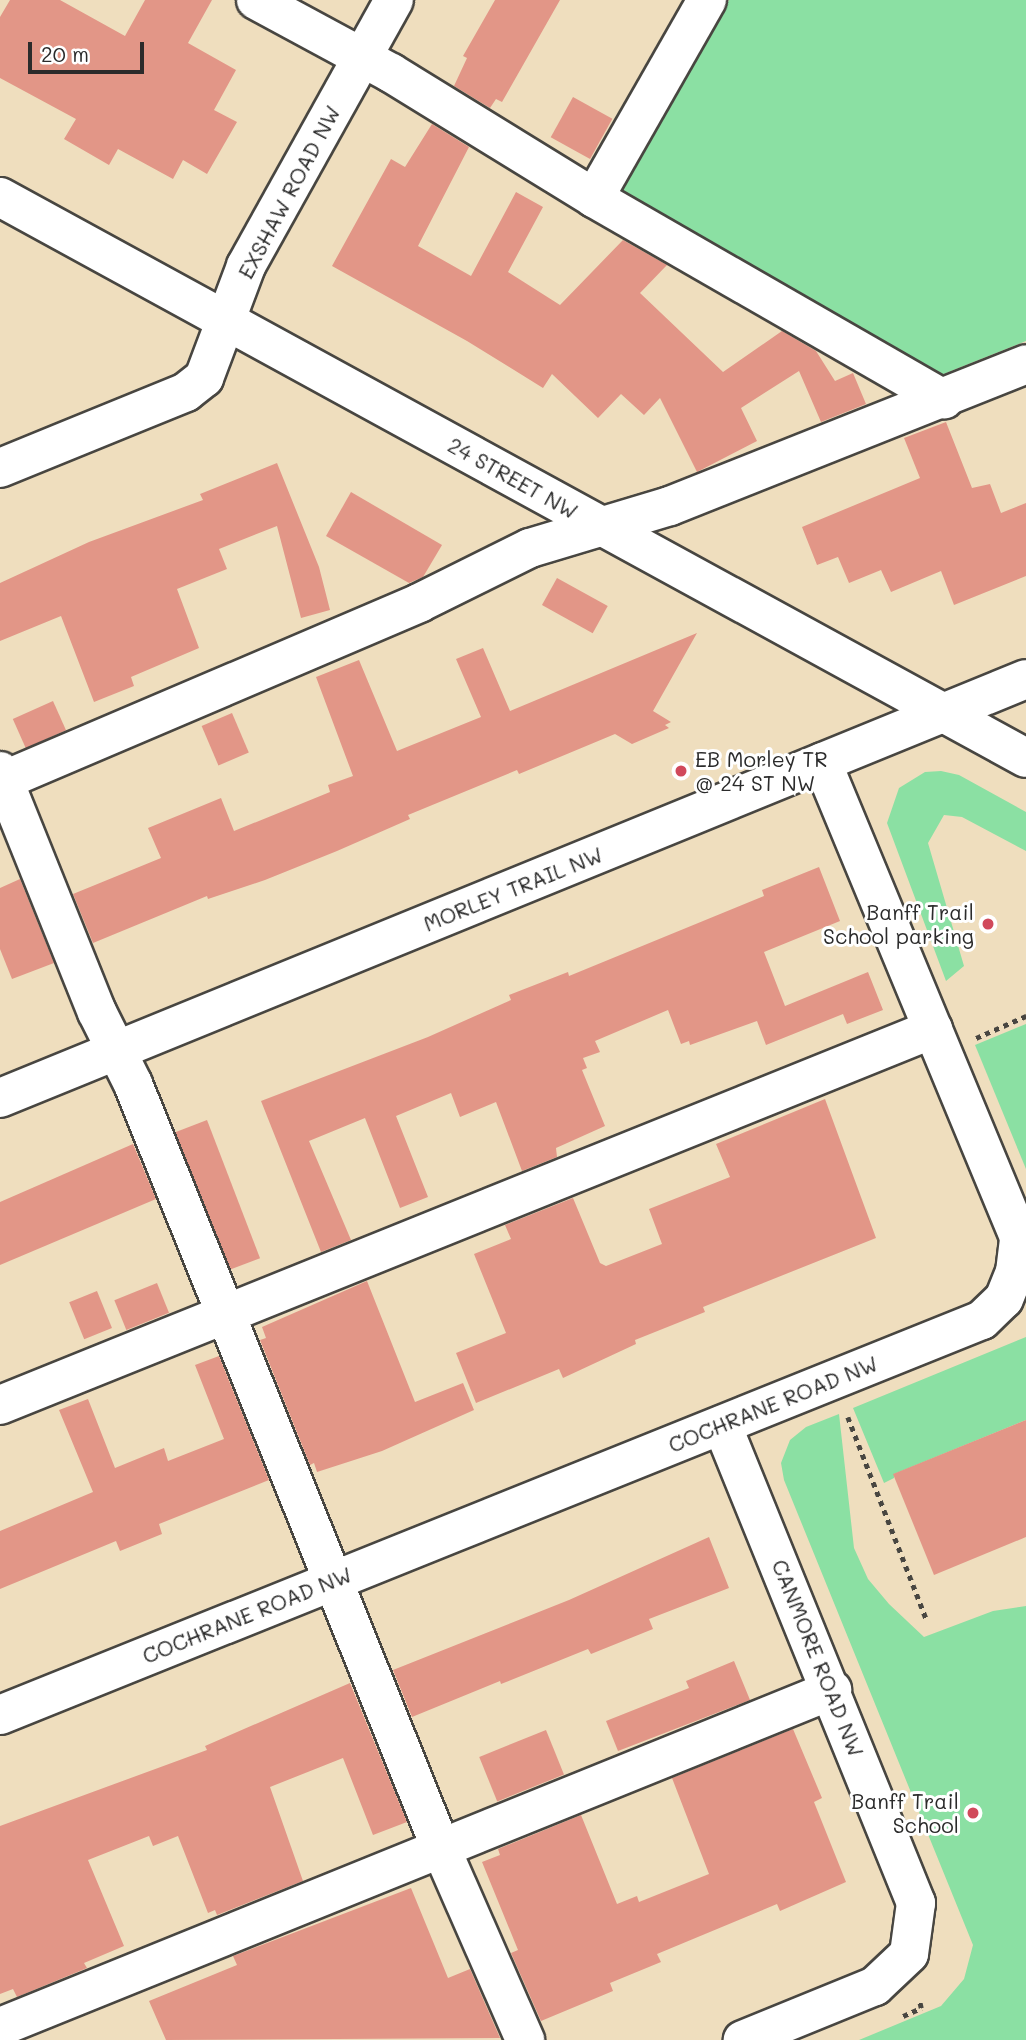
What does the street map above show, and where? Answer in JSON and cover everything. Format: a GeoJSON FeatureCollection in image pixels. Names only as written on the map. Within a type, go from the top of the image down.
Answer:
{"type":"FeatureCollection","features":[{"type":"Feature","properties":{"kind":"street"},"geometry":{"type":"LineString","coordinates":[[256,0],[363,57],[594,198],[944,399]]}},
{"type":"Feature","properties":{"kind":"street","name":"EXSHAW ROAD NW"},"geometry":{"type":"LineString","coordinates":[[0,468],[186,392],[204,377],[246,266],[394,0]]}},
{"type":"Feature","properties":{"kind":"street"},"geometry":{"type":"LineString","coordinates":[[594,198],[707,0]]}},
{"type":"Feature","properties":{"kind":"street","name":"24 STREET NW"},"geometry":{"type":"LineString","coordinates":[[0,197],[1026,758]]}},
{"type":"Feature","properties":{"kind":"street"},"geometry":{"type":"LineString","coordinates":[[525,2040],[440,1846],[226,1314],[1,778],[419,603],[530,548],[604,528],[944,399],[1026,364]]}},
{"type":"Feature","properties":{"kind":"street","name":"MORLEY TRAIL NW"},"geometry":{"type":"LineString","coordinates":[[0,1098],[1026,679]]}},
{"type":"Feature","properties":{"kind":"street","name":"COCHRANE ROAD NW"},"geometry":{"type":"LineString","coordinates":[[0,1715],[982,1320],[1004,1299],[1015,1272],[1019,1237],[822,762]]}},
{"type":"Feature","properties":{"kind":"street"},"geometry":{"type":"LineString","coordinates":[[0,1405],[933,1029]]}},
{"type":"Feature","properties":{"kind":"street","name":"CANMORE ROAD NW"},"geometry":{"type":"LineString","coordinates":[[722,1425],[832,1690],[916,1903],[909,1954],[875,1986],[743,2040]]}},
{"type":"Feature","properties":{"kind":"street"},"geometry":{"type":"LineString","coordinates":[[0,2027],[440,1846],[832,1690]]}},
{"type":"Feature","properties":{"kind":"path"},"geometry":{"type":"LineString","coordinates":[[968,1041],[1026,1016]]}},
{"type":"Feature","properties":{"kind":"path"},"geometry":{"type":"LineString","coordinates":[[835,1378],[926,1618]]}},
{"type":"Feature","properties":{"kind":"green space"},"geometry":{"type":"Polygon","coordinates":[[[729,0],[1026,0],[1026,341],[936,377],[620,192],[729,0]]]}},
{"type":"Feature","properties":{"kind":"green space"},"geometry":{"type":"Polygon","coordinates":[[[941,771],[959,775],[1026,812],[1026,851],[962,817],[944,815],[928,843],[964,966],[946,981],[887,823],[899,788],[925,772],[941,771]]]}},
{"type":"Feature","properties":{"kind":"green space"},"geometry":{"type":"Polygon","coordinates":[[[1026,1024],[1026,1169],[975,1045],[1026,1024]]]}},
{"type":"Feature","properties":{"kind":"green space"},"geometry":{"type":"Polygon","coordinates":[[[1026,1337],[1026,1420],[894,1474],[894,1478],[884,1483],[853,1408],[1026,1337]]]}},
{"type":"Feature","properties":{"kind":"green space"},"geometry":{"type":"Polygon","coordinates":[[[839,1414],[854,1548],[868,1579],[889,1604],[924,1637],[993,1611],[1026,1606],[1026,2040],[859,2040],[941,2006],[964,1979],[973,1945],[784,1480],[781,1463],[790,1440],[806,1427],[839,1414]]]}},
{"type":"Feature","properties":{"kind":"building"},"geometry":{"type":"Polygon","coordinates":[[[10,0],[60,0],[125,36],[145,0],[212,0],[188,43],[236,70],[214,110],[237,122],[207,174],[183,160],[173,179],[118,149],[109,165],[64,139],[76,119],[0,78],[0,17],[10,0]]]}},
{"type":"Feature","properties":{"kind":"building"},"geometry":{"type":"Polygon","coordinates":[[[495,0],[560,0],[502,102],[496,99],[490,108],[454,86],[467,58],[463,56],[495,0]]]}},
{"type":"Feature","properties":{"kind":"building"},"geometry":{"type":"Polygon","coordinates":[[[573,97],[612,119],[590,159],[551,137],[573,97]]]}},
{"type":"Feature","properties":{"kind":"building"},"geometry":{"type":"Polygon","coordinates":[[[432,124],[469,147],[418,246],[471,276],[516,192],[543,207],[508,272],[560,305],[623,240],[667,265],[640,293],[723,372],[782,331],[816,351],[835,381],[853,373],[866,404],[821,422],[799,371],[741,408],[757,441],[697,472],[660,398],[644,415],[621,394],[598,418],[552,374],[543,388],[467,341],[332,266],[391,159],[405,167],[432,124]]]}},
{"type":"Feature","properties":{"kind":"building"},"geometry":{"type":"Polygon","coordinates":[[[946,422],[972,488],[990,484],[1001,513],[1026,503],[1026,576],[954,605],[941,571],[891,592],[881,570],[849,583],[838,557],[817,565],[802,527],[920,478],[904,438],[946,422]]]}},
{"type":"Feature","properties":{"kind":"building"},"geometry":{"type":"Polygon","coordinates":[[[277,463],[319,567],[330,610],[301,618],[277,526],[219,549],[227,569],[177,589],[199,648],[131,677],[134,686],[94,702],[61,616],[0,641],[0,583],[89,542],[203,500],[200,494],[277,463]]]}},
{"type":"Feature","properties":{"kind":"building"},"geometry":{"type":"Polygon","coordinates":[[[351,492],[442,545],[423,577],[409,583],[326,536],[351,492]]]}},
{"type":"Feature","properties":{"kind":"building"},"geometry":{"type":"Polygon","coordinates":[[[557,578],[608,606],[593,633],[542,605],[557,578]]]}},
{"type":"Feature","properties":{"kind":"building"},"geometry":{"type":"Polygon","coordinates":[[[697,633],[653,711],[671,722],[665,725],[669,728],[632,744],[615,734],[519,774],[517,770],[408,815],[410,819],[337,851],[265,880],[208,899],[207,896],[93,943],[73,894],[161,858],[148,828],[221,798],[234,831],[330,792],[328,785],[353,776],[316,677],[359,660],[397,751],[481,717],[456,659],[483,648],[510,711],[697,633]]]}},
{"type":"Feature","properties":{"kind":"building"},"geometry":{"type":"Polygon","coordinates":[[[53,701],[66,730],[26,748],[13,719],[53,701]]]}},
{"type":"Feature","properties":{"kind":"building"},"geometry":{"type":"Polygon","coordinates":[[[232,713],[249,753],[218,765],[202,726],[232,713]]]}},
{"type":"Feature","properties":{"kind":"building"},"geometry":{"type":"Polygon","coordinates":[[[819,867],[840,921],[764,952],[785,1006],[868,972],[883,1010],[847,1024],[843,1014],[766,1045],[757,1021],[690,1045],[689,1041],[681,1044],[668,1010],[595,1041],[600,1052],[583,1058],[587,1068],[582,1070],[605,1126],[556,1148],[557,1157],[522,1171],[496,1102],[460,1117],[451,1093],[396,1116],[428,1197],[400,1208],[365,1118],[309,1141],[351,1240],[321,1252],[261,1101],[428,1037],[511,1000],[509,995],[568,972],[569,976],[764,896],[762,890],[819,867]]]}},
{"type":"Feature","properties":{"kind":"building"},"geometry":{"type":"Polygon","coordinates":[[[20,879],[54,963],[12,979],[0,949],[0,888],[20,879]]]}},
{"type":"Feature","properties":{"kind":"building"},"geometry":{"type":"Polygon","coordinates":[[[825,1099],[876,1238],[703,1307],[705,1312],[635,1340],[636,1344],[563,1378],[559,1369],[476,1403],[456,1353],[506,1333],[474,1254],[511,1239],[505,1225],[573,1198],[600,1263],[606,1266],[662,1244],[649,1209],[730,1177],[716,1144],[825,1099]]]}},
{"type":"Feature","properties":{"kind":"building"},"geometry":{"type":"Polygon","coordinates":[[[207,1120],[260,1258],[228,1270],[175,1132],[207,1120]]]}},
{"type":"Feature","properties":{"kind":"building"},"geometry":{"type":"Polygon","coordinates":[[[133,1144],[156,1199],[0,1265],[0,1202],[133,1144]]]}},
{"type":"Feature","properties":{"kind":"building"},"geometry":{"type":"Polygon","coordinates":[[[367,1281],[415,1402],[463,1383],[474,1410],[382,1451],[317,1472],[314,1463],[310,1465],[260,1340],[266,1338],[262,1327],[367,1281]]]}},
{"type":"Feature","properties":{"kind":"building"},"geometry":{"type":"Polygon","coordinates":[[[157,1283],[169,1313],[126,1330],[114,1300],[157,1283]]]}},
{"type":"Feature","properties":{"kind":"building"},"geometry":{"type":"Polygon","coordinates":[[[97,1291],[112,1328],[84,1339],[69,1302],[97,1291]]]}},
{"type":"Feature","properties":{"kind":"building"},"geometry":{"type":"Polygon","coordinates":[[[219,1356],[269,1480],[159,1524],[162,1534],[120,1551],[116,1541],[0,1589],[0,1531],[93,1492],[59,1410],[88,1399],[115,1468],[164,1448],[168,1461],[224,1439],[195,1365],[219,1356]]]}},
{"type":"Feature","properties":{"kind":"building"},"geometry":{"type":"Polygon","coordinates":[[[1026,1420],[1026,1537],[934,1575],[893,1474],[1026,1420]]]}},
{"type":"Feature","properties":{"kind":"building"},"geometry":{"type":"Polygon","coordinates":[[[709,1537],[729,1588],[649,1619],[653,1629],[591,1654],[588,1649],[501,1684],[500,1681],[412,1717],[393,1670],[569,1600],[709,1537]]]}},
{"type":"Feature","properties":{"kind":"building"},"geometry":{"type":"Polygon","coordinates":[[[734,1661],[750,1700],[618,1751],[606,1721],[689,1688],[686,1681],[734,1661]]]}},
{"type":"Feature","properties":{"kind":"building"},"geometry":{"type":"Polygon","coordinates":[[[350,1683],[407,1822],[373,1835],[343,1758],[270,1787],[303,1881],[217,1915],[215,1910],[208,1913],[178,1836],[153,1846],[149,1836],[88,1860],[124,1946],[84,1963],[87,1968],[17,1997],[13,1989],[0,1994],[0,1826],[207,1750],[205,1746],[350,1683]]]}},
{"type":"Feature","properties":{"kind":"building"},"geometry":{"type":"Polygon","coordinates":[[[793,1729],[822,1798],[814,1802],[846,1882],[780,1911],[777,1904],[657,1954],[661,1962],[610,1983],[613,1991],[541,2021],[511,1953],[518,1950],[482,1862],[500,1855],[498,1849],[581,1815],[617,1904],[637,1896],[639,1902],[709,1874],[672,1778],[793,1729]]]}},
{"type":"Feature","properties":{"kind":"building"},"geometry":{"type":"Polygon","coordinates":[[[546,1730],[564,1775],[497,1801],[479,1757],[546,1730]]]}},
{"type":"Feature","properties":{"kind":"building"},"geometry":{"type":"Polygon","coordinates":[[[411,1888],[448,1978],[470,1969],[500,2038],[166,2040],[149,2001],[237,1965],[233,1956],[411,1888]]]}},
{"type":"Feature","properties":{"kind":"place","name":"EB Morley TR @ 24 ST NW"},"geometry":{"type":"Point","coordinates":[681,771]}},
{"type":"Feature","properties":{"kind":"place","name":"Banff Trail School parking"},"geometry":{"type":"Point","coordinates":[988,924]}},
{"type":"Feature","properties":{"kind":"place","name":"Banff Trail School"},"geometry":{"type":"Point","coordinates":[973,1813]}}]}
